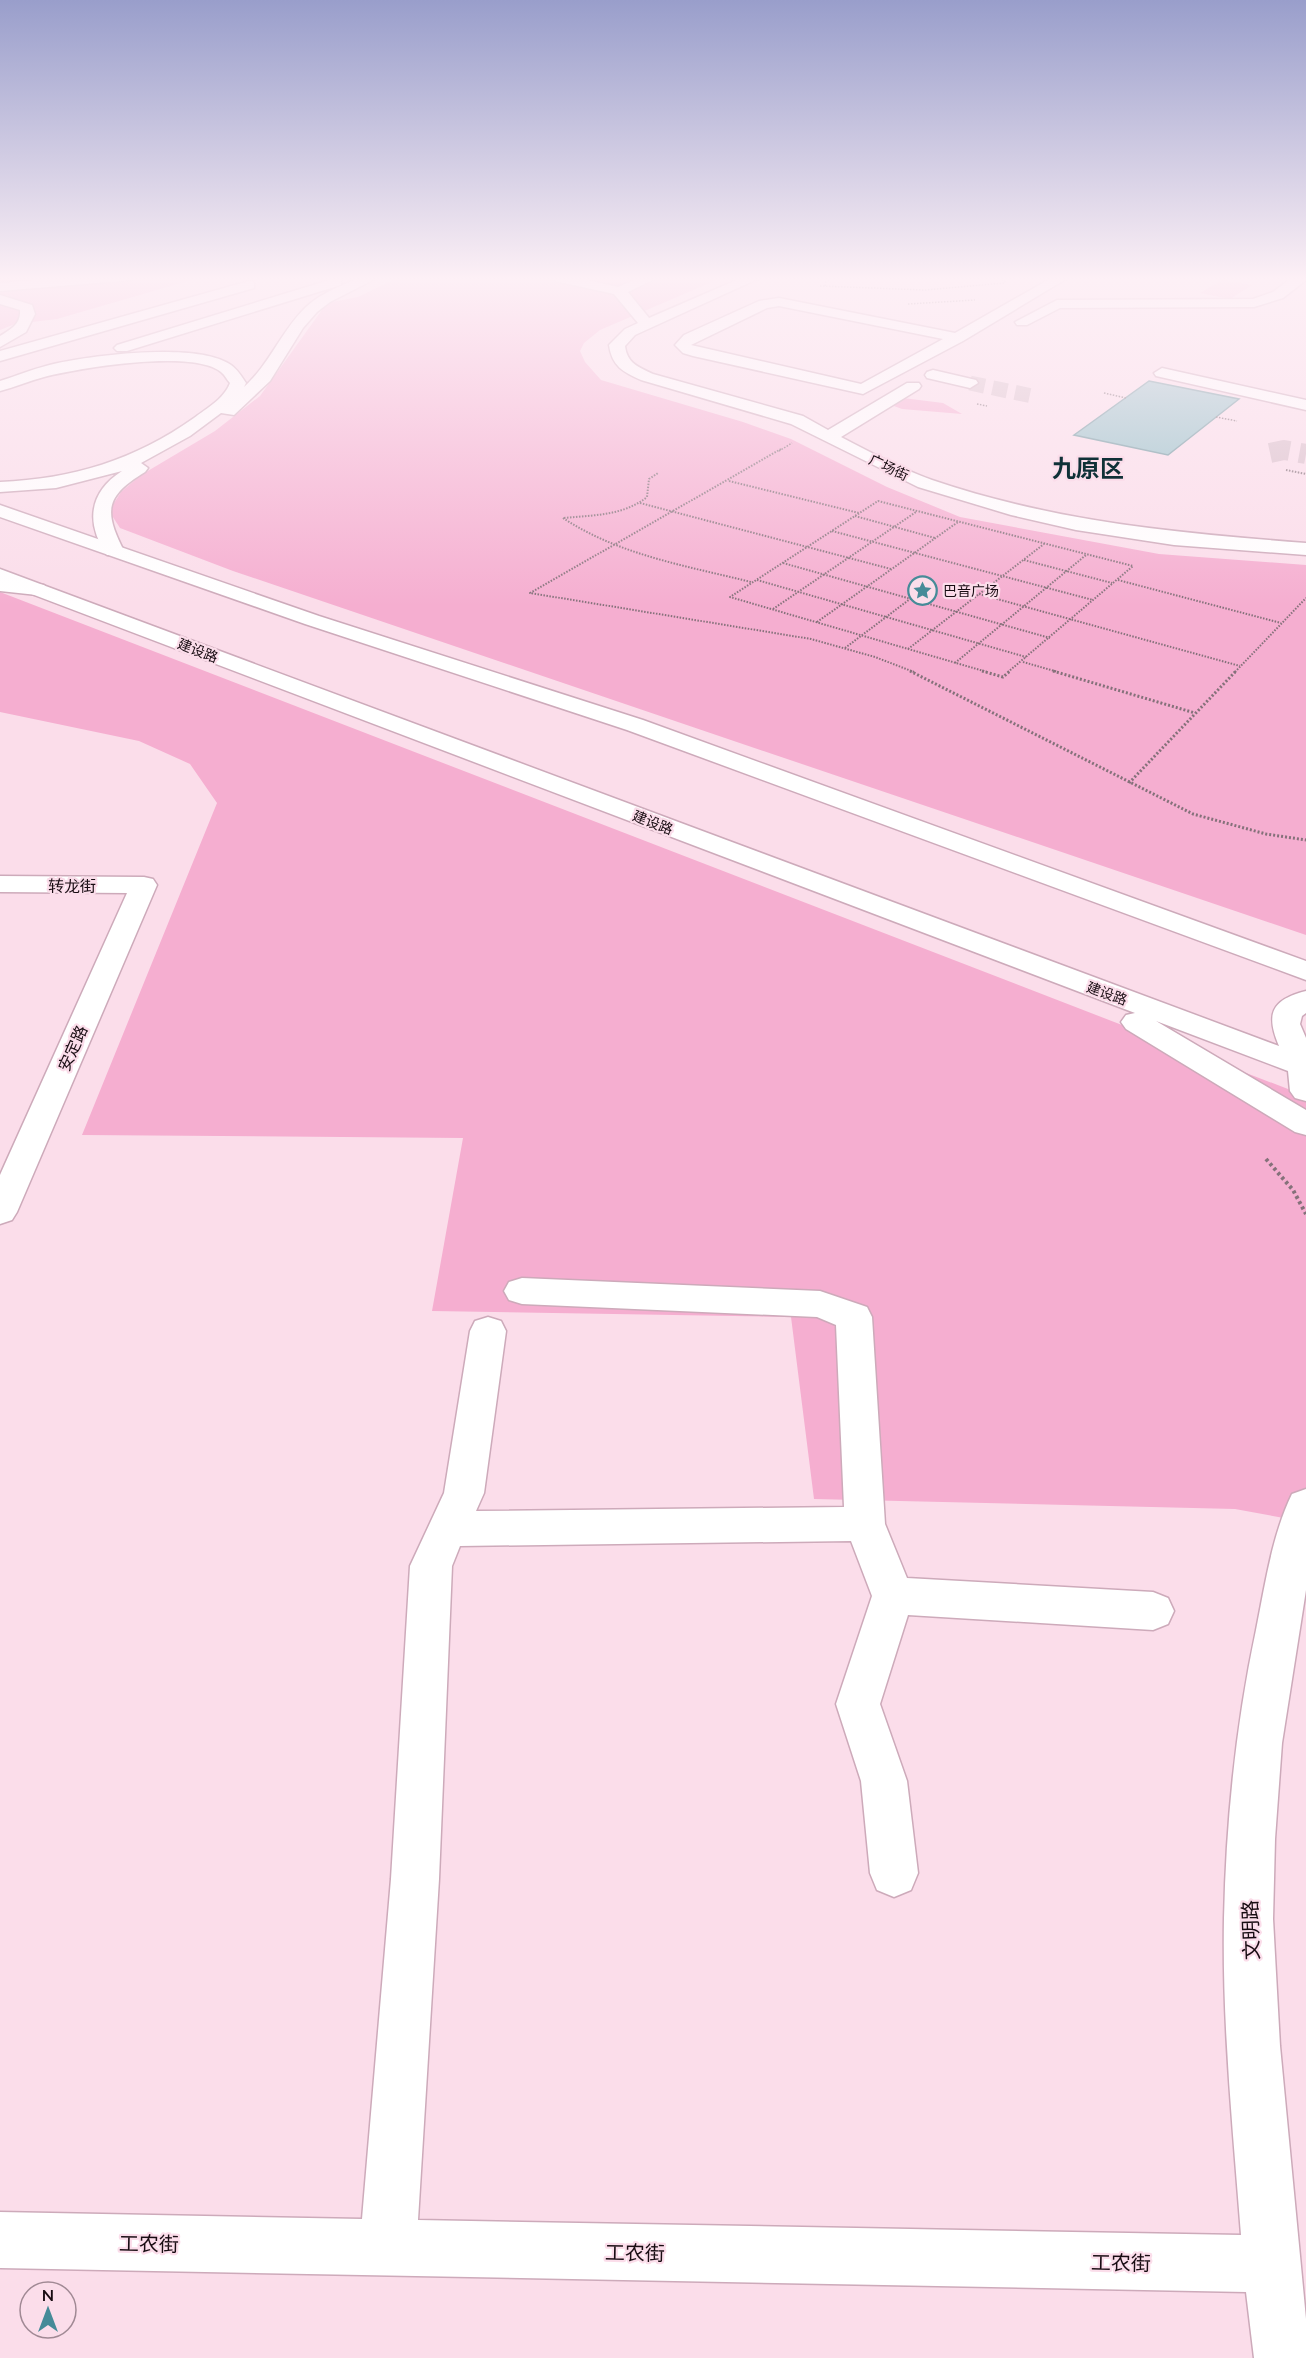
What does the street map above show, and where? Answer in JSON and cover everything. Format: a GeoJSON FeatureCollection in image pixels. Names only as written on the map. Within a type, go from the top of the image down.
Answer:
{"type":"FeatureCollection","features":[{"type":"Feature","properties":{"kind":"main road"},"geometry":{"type":"LineString","coordinates":[[0,487],[64,482],[122,466],[187,431],[229,398],[236,386]]}},
{"type":"Feature","properties":{"kind":"main road"},"geometry":{"type":"LineString","coordinates":[[114,550],[105,533],[99,512],[101,504],[117,484],[197,434],[228,411],[255,386]]}},
{"type":"Feature","properties":{"kind":"main road","name":"广场街"},"geometry":{"type":"LineString","coordinates":[[679,386],[788,417],[924,483],[1028,514],[1163,538],[1306,549]]}},
{"type":"Feature","properties":{"kind":"main road"},"geometry":{"type":"LineString","coordinates":[[849,386],[863,389],[869,386]]}},
{"type":"Feature","properties":{"kind":"main road"},"geometry":{"type":"LineString","coordinates":[[830,436],[914,386]]}},
{"type":"Feature","properties":{"kind":"main road"},"geometry":{"type":"LineString","coordinates":[[1221,386],[1306,405]]}},
{"type":"Feature","properties":{"kind":"main road"},"geometry":{"type":"LineString","coordinates":[[863,389],[865,396],[886,402]]}},
{"type":"Feature","properties":{"kind":"main road"},"geometry":{"type":"LineString","coordinates":[[0,511],[312,620],[634,725],[1306,971]]}},
{"type":"Feature","properties":{"kind":"main road","name":"建设路"},"geometry":{"type":"LineString","coordinates":[[0,575],[1083,984],[1305,1074]]}},
{"type":"Feature","properties":{"kind":"main road"},"geometry":{"type":"LineString","coordinates":[[0,585],[37,589]]}},
{"type":"Feature","properties":{"kind":"main road","name":"转龙街"},"geometry":{"type":"LineString","coordinates":[[0,884],[144,885]]}},
{"type":"Feature","properties":{"kind":"main road","name":"安定路"},"geometry":{"type":"LineString","coordinates":[[0,1212],[144,885]]}},
{"type":"Feature","properties":{"kind":"main road"},"geometry":{"type":"LineString","coordinates":[[1247,951],[1306,962]]}},
{"type":"Feature","properties":{"kind":"main road"},"geometry":{"type":"LineString","coordinates":[[1083,984],[1137,1022],[1306,1124]]}},
{"type":"Feature","properties":{"kind":"main road"},"geometry":{"type":"LineString","coordinates":[[1305,1074],[1285,1024],[1288,1012],[1306,1000]]}},
{"type":"Feature","properties":{"kind":"main road"},"geometry":{"type":"LineString","coordinates":[[522,1291],[820,1304],[854,1317],[865,1524],[893,1596],[858,1704],[884,1781],[894,1872]]}},
{"type":"Feature","properties":{"kind":"main road"},"geometry":{"type":"LineString","coordinates":[[388,2248],[415,1879],[431,1566],[464,1493],[488,1330]]}},
{"type":"Feature","properties":{"kind":"main road","name":"文明路"},"geometry":{"type":"LineString","coordinates":[[1283,2358],[1269,2264],[1255,2061],[1249,1888],[1265,1698],[1283,1601],[1306,1506]]}},
{"type":"Feature","properties":{"kind":"main road"},"geometry":{"type":"LineString","coordinates":[[448,1529],[865,1524]]}},
{"type":"Feature","properties":{"kind":"main road"},"geometry":{"type":"LineString","coordinates":[[893,1596],[1153,1611]]}},
{"type":"Feature","properties":{"kind":"main road","name":"工农街"},"geometry":{"type":"LineString","coordinates":[[0,2240],[1269,2264]]}},
{"type":"Feature","properties":{"kind":"path"},"geometry":{"type":"LineString","coordinates":[[1104,393],[1126,398]]}},
{"type":"Feature","properties":{"kind":"path"},"geometry":{"type":"LineString","coordinates":[[1216,417],[1237,421]]}},
{"type":"Feature","properties":{"kind":"path"},"geometry":{"type":"LineString","coordinates":[[794,442],[530,593],[747,627],[811,639],[875,657],[923,676],[1193,814],[1266,834],[1306,840]]}},
{"type":"Feature","properties":{"kind":"path"},"geometry":{"type":"LineString","coordinates":[[1286,470],[1306,474]]}},
{"type":"Feature","properties":{"kind":"path"},"geometry":{"type":"LineString","coordinates":[[658,473],[650,478],[648,494],[640,503],[622,510],[563,518],[587,533],[616,544],[752,583]]}},
{"type":"Feature","properties":{"kind":"path"},"geometry":{"type":"LineString","coordinates":[[729,481],[860,513]]}},
{"type":"Feature","properties":{"kind":"path"},"geometry":{"type":"LineString","coordinates":[[878,501],[917,512],[1133,566],[1003,677],[730,597],[878,501]]}},
{"type":"Feature","properties":{"kind":"path"},"geometry":{"type":"LineString","coordinates":[[640,503],[891,569]]}},
{"type":"Feature","properties":{"kind":"path"},"geometry":{"type":"LineString","coordinates":[[773,609],[917,512]]}},
{"type":"Feature","properties":{"kind":"path"},"geometry":{"type":"LineString","coordinates":[[855,516],[936,538]]}},
{"type":"Feature","properties":{"kind":"path"},"geometry":{"type":"LineString","coordinates":[[817,622],[958,522]]}},
{"type":"Feature","properties":{"kind":"path"},"geometry":{"type":"LineString","coordinates":[[832,531],[1093,600]]}},
{"type":"Feature","properties":{"kind":"path"},"geometry":{"type":"LineString","coordinates":[[908,649],[1044,544]]}},
{"type":"Feature","properties":{"kind":"path"},"geometry":{"type":"LineString","coordinates":[[955,663],[1086,554]]}},
{"type":"Feature","properties":{"kind":"path"},"geometry":{"type":"LineString","coordinates":[[1023,559],[1113,583]]}},
{"type":"Feature","properties":{"kind":"path"},"geometry":{"type":"LineString","coordinates":[[782,563],[1050,638]]}},
{"type":"Feature","properties":{"kind":"path"},"geometry":{"type":"LineString","coordinates":[[756,580],[1027,657]]}},
{"type":"Feature","properties":{"kind":"path"},"geometry":{"type":"LineString","coordinates":[[1117,580],[1281,623]]}},
{"type":"Feature","properties":{"kind":"path"},"geometry":{"type":"LineString","coordinates":[[979,594],[1240,666]]}},
{"type":"Feature","properties":{"kind":"path"},"geometry":{"type":"LineString","coordinates":[[1129,783],[1306,598]]}},
{"type":"Feature","properties":{"kind":"path"},"geometry":{"type":"LineString","coordinates":[[845,648],[910,599]]}},
{"type":"Feature","properties":{"kind":"path"},"geometry":{"type":"LineString","coordinates":[[1022,662],[1195,713]]}},
{"type":"Feature","properties":{"kind":"path"},"geometry":{"type":"LineString","coordinates":[[1266,1159],[1293,1190],[1306,1214]]}},
{"type":"Feature","properties":{"kind":"shaded area"},"geometry":{"type":"Polygon","coordinates":[[[267,386],[621,386],[743,422],[791,439],[887,487],[960,517],[1159,554],[1306,565],[1306,935],[233,571],[120,528],[109,511],[121,492],[141,475],[215,431],[260,396],[267,386]]]}},
{"type":"Feature","properties":{"kind":"shaded area"},"geometry":{"type":"Polygon","coordinates":[[[903,398],[943,403],[962,414],[902,409],[894,406],[903,398]]]}},
{"type":"Feature","properties":{"kind":"shaded area"},"geometry":{"type":"Polygon","coordinates":[[[0,592],[1306,1096],[1306,1522],[1235,1509],[814,1499],[791,1317],[432,1311],[463,1138],[82,1135],[217,803],[190,764],[139,741],[0,712],[0,592]]]}},
{"type":"Feature","properties":{"kind":"building"},"geometry":{"type":"Polygon","coordinates":[[[1142,386],[1174,386],[1239,399],[1168,455],[1074,435],[1142,386]]]}},
{"type":"Feature","properties":{"kind":"tunnel"},"geometry":{"type":"LineString","coordinates":[[984,386],[1032,396],[1034,401]]}},
{"type":"Feature","properties":{"kind":"tunnel"},"geometry":{"type":"LineString","coordinates":[[1270,453],[1284,450],[1306,454]]}},
{"type":"Feature","properties":{"kind":"tunnel"},"geometry":{"type":"LineString","coordinates":[[1281,451],[1288,451]]}},
{"type":"Feature","properties":{"kind":"place","name":"巴音广场"},"geometry":{"type":"Point","coordinates":[922,590]}},
{"type":"Feature","properties":{"kind":"district","name":"九原区"},"geometry":{"type":"Point","coordinates":[1088,467]}}]}
